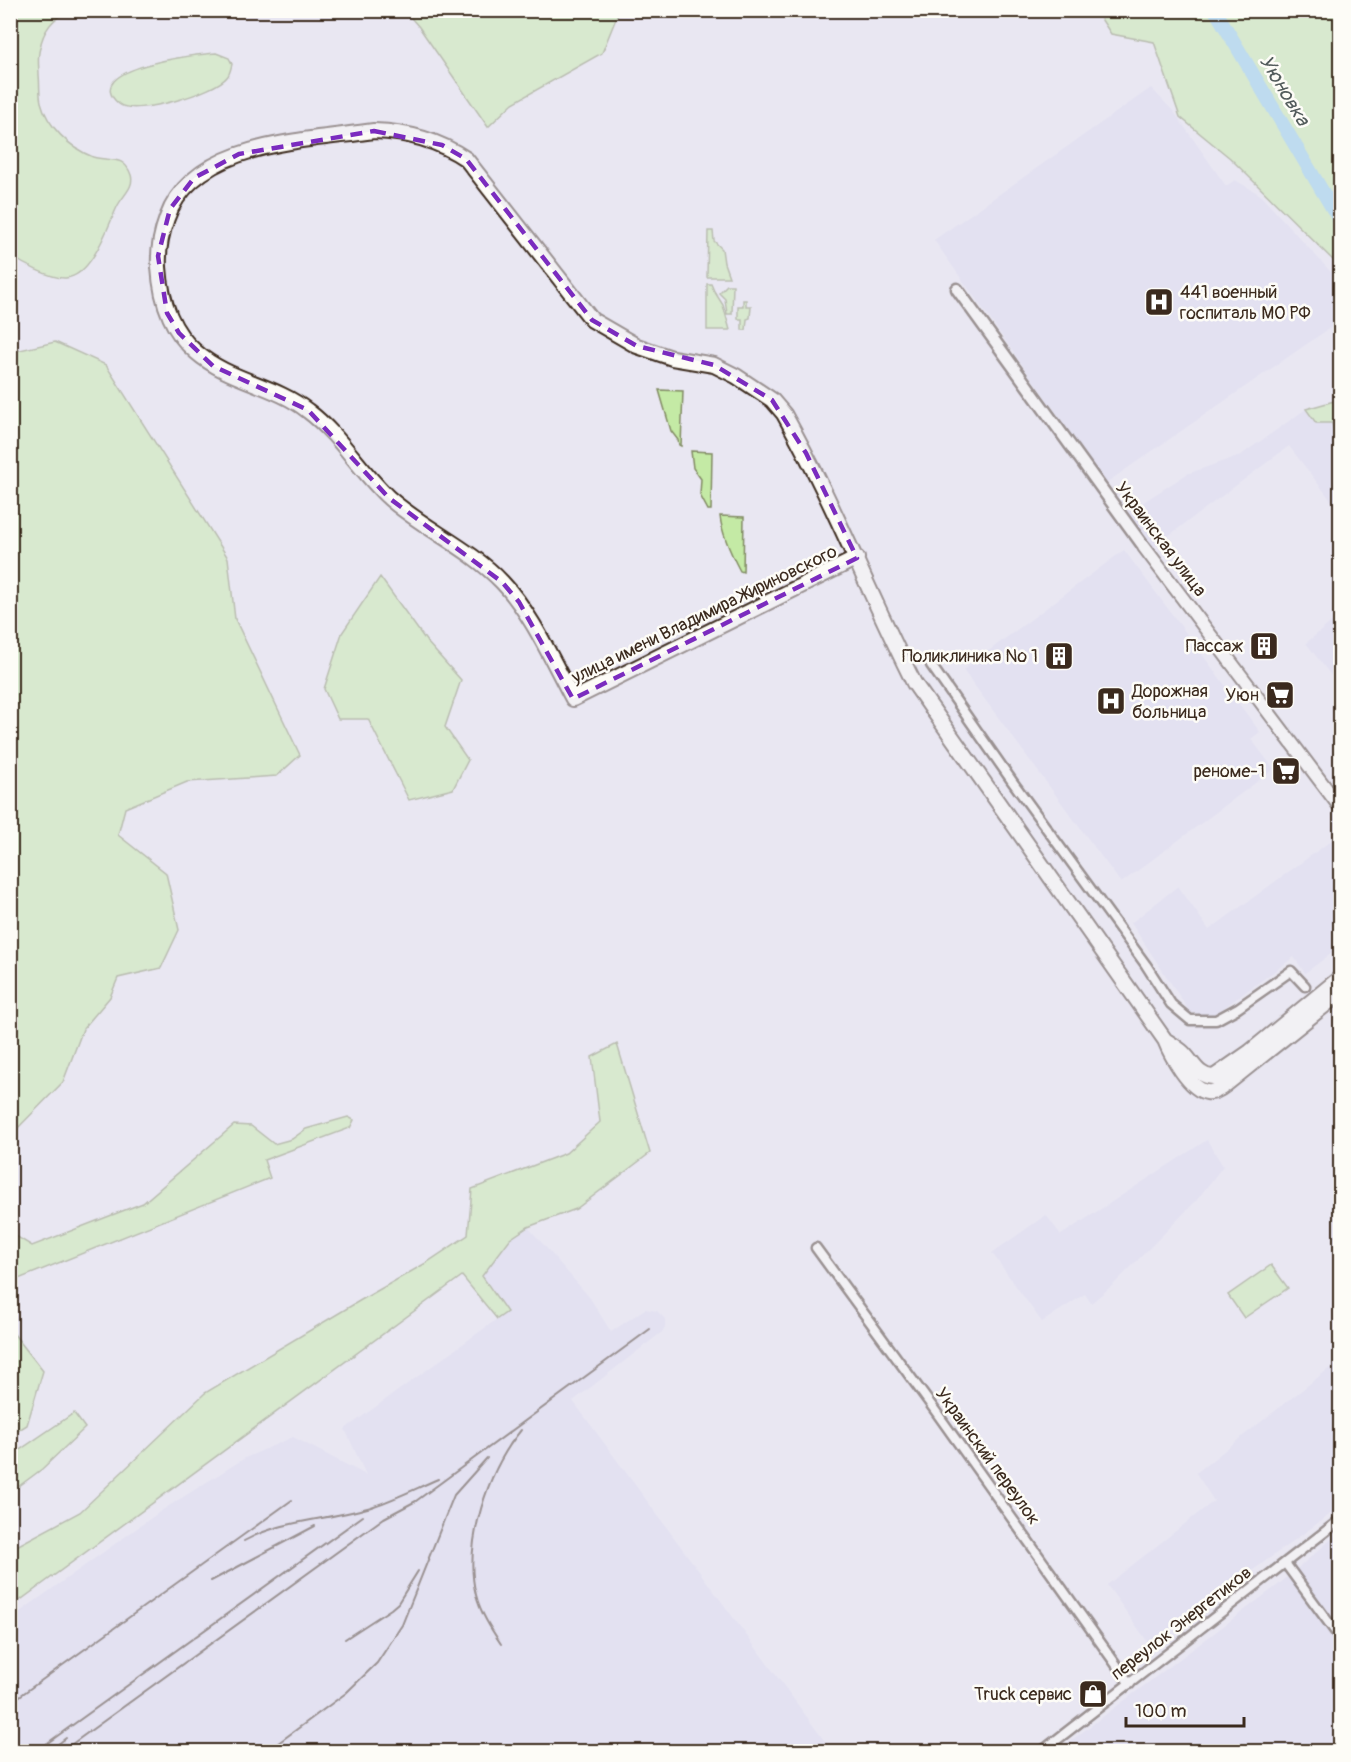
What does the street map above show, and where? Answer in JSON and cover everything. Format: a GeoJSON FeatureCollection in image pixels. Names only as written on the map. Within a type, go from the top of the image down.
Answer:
{"type":"FeatureCollection","features":[{"type":"Feature","properties":{"kind":"main road","name":"улица имени Владимира Жириновского"},"geometry":{"type":"LineString","coordinates":[[857,558],[573,699],[519,602],[484,565],[389,498],[334,434],[308,410],[266,388],[213,366],[194,351],[179,333],[167,313],[160,284],[158,256],[162,232],[170,209],[194,178],[207,167],[239,154],[295,142],[374,131],[409,135],[442,145],[466,159],[592,320],[636,346],[672,358],[714,365],[736,376],[772,400],[784,414],[806,453],[857,558],[914,683],[1165,1040],[1172,1059],[1199,1090],[1217,1091],[1341,993]]}},
{"type":"Feature","properties":{"kind":"main road","name":"Украинская улица"},"geometry":{"type":"LineString","coordinates":[[1144,547],[1341,807]]}},
{"type":"Feature","properties":{"kind":"main road","name":"улица имени Владимира Жириновского"},"geometry":{"type":"LineString","coordinates":[[1165,1040],[1182,1051],[1203,1075],[1214,1077],[1250,1052],[1341,978]]}},
{"type":"Feature","properties":{"kind":"street","name":"Украинская улица"},"geometry":{"type":"LineString","coordinates":[[957,289],[1144,547]]}},
{"type":"Feature","properties":{"kind":"street"},"geometry":{"type":"LineString","coordinates":[[932,665],[1012,781],[1146,965],[1171,1004],[1190,1020],[1216,1020],[1238,1008],[1291,971],[1305,986]]}},
{"type":"Feature","properties":{"kind":"street","name":"Украинский переулок"},"geometry":{"type":"LineString","coordinates":[[816,1248],[1130,1684]]}},
{"type":"Feature","properties":{"kind":"street","name":"переулок Энергетиков"},"geometry":{"type":"LineString","coordinates":[[1041,1752],[1341,1520]]}},
{"type":"Feature","properties":{"kind":"street"},"geometry":{"type":"LineString","coordinates":[[1285,1563],[1341,1638]]}},
{"type":"Feature","properties":{"kind":"highlighted area"},"geometry":{"type":"Polygon","coordinates":[[[374,131],[442,145],[466,159],[592,320],[637,346],[714,365],[772,400],[806,453],[857,558],[573,699],[519,602],[502,582],[389,498],[308,410],[213,366],[179,333],[167,313],[158,256],[170,209],[194,178],[239,154],[374,131]]]}},
{"type":"Feature","properties":{"kind":"shaded area","name":"441 военный госпиталь МО РФ"},"geometry":{"type":"Polygon","coordinates":[[[1151,88],[1174,112],[1226,186],[1235,180],[1259,194],[1340,282],[1340,321],[1106,483],[934,240],[1151,88]]]}},
{"type":"Feature","properties":{"kind":"shaded area"},"geometry":{"type":"Polygon","coordinates":[[[1306,409],[1316,423],[1332,423],[1340,460],[1340,512],[1289,446],[1152,548],[1144,541],[1125,514],[1187,474],[1241,455],[1306,409]]]}},
{"type":"Feature","properties":{"kind":"shaded area","name":"Дорожная больница"},"geometry":{"type":"Polygon","coordinates":[[[1124,550],[1260,732],[1251,739],[1274,769],[1121,883],[963,670],[1124,550]]]}},
{"type":"Feature","properties":{"kind":"shaded area"},"geometry":{"type":"Polygon","coordinates":[[[1340,615],[1340,687],[1306,643],[1340,615]]]}},
{"type":"Feature","properties":{"kind":"shaded area"},"geometry":{"type":"Polygon","coordinates":[[[1339,835],[1340,947],[1305,973],[1294,957],[1211,1017],[1190,1012],[1131,923],[1178,886],[1209,930],[1339,835]]]}},
{"type":"Feature","properties":{"kind":"shaded area"},"geometry":{"type":"Polygon","coordinates":[[[1207,1140],[1223,1166],[1196,1201],[1113,1285],[1091,1303],[1085,1294],[1042,1322],[992,1253],[1046,1215],[1061,1235],[1207,1140]]]}},
{"type":"Feature","properties":{"kind":"shaded area"},"geometry":{"type":"Polygon","coordinates":[[[528,1227],[590,1298],[611,1332],[645,1309],[657,1311],[665,1319],[662,1332],[573,1401],[832,1751],[11,1751],[10,1619],[161,1511],[245,1458],[293,1437],[366,1475],[345,1429],[507,1312],[482,1276],[510,1239],[528,1227]]]}},
{"type":"Feature","properties":{"kind":"shaded area"},"geometry":{"type":"Polygon","coordinates":[[[1340,1360],[1340,1507],[1150,1645],[1107,1585],[1214,1501],[1196,1473],[1340,1360]]]}},
{"type":"Feature","properties":{"kind":"shaded area"},"geometry":{"type":"Polygon","coordinates":[[[1340,1532],[1340,1751],[1056,1752],[1278,1585],[1340,1532]]]}},
{"type":"Feature","properties":{"kind":"green space"},"geometry":{"type":"Polygon","coordinates":[[[11,10],[69,11],[54,21],[46,30],[41,42],[38,62],[40,96],[44,111],[54,128],[68,142],[93,157],[120,161],[128,168],[132,179],[130,187],[117,207],[91,260],[84,269],[66,278],[45,274],[11,256],[11,10]]]}},
{"type":"Feature","properties":{"kind":"green space"},"geometry":{"type":"Polygon","coordinates":[[[405,11],[619,11],[602,53],[513,103],[488,127],[419,27],[405,11]]]}},
{"type":"Feature","properties":{"kind":"green space"},"geometry":{"type":"Polygon","coordinates":[[[1096,11],[1340,11],[1340,267],[1230,158],[1180,117],[1154,42],[1111,34],[1096,11]]]}},
{"type":"Feature","properties":{"kind":"green space"},"geometry":{"type":"Polygon","coordinates":[[[216,53],[229,58],[232,64],[229,74],[220,83],[192,96],[157,105],[127,107],[119,104],[110,92],[114,81],[127,72],[145,65],[216,53]]]}},
{"type":"Feature","properties":{"kind":"green space"},"geometry":{"type":"Polygon","coordinates":[[[708,231],[713,231],[714,241],[722,249],[729,277],[707,277],[708,231]]]}},
{"type":"Feature","properties":{"kind":"green space"},"geometry":{"type":"Polygon","coordinates":[[[707,284],[711,284],[723,305],[730,330],[707,330],[707,284]]]}},
{"type":"Feature","properties":{"kind":"green space"},"geometry":{"type":"Polygon","coordinates":[[[727,285],[733,285],[732,314],[727,314],[725,299],[719,293],[727,285]]]}},
{"type":"Feature","properties":{"kind":"green space"},"geometry":{"type":"Polygon","coordinates":[[[743,300],[746,300],[746,306],[751,306],[746,330],[742,330],[742,319],[738,319],[738,306],[743,306],[743,300]]]}},
{"type":"Feature","properties":{"kind":"green space"},"geometry":{"type":"Polygon","coordinates":[[[55,342],[106,365],[228,558],[235,619],[300,755],[277,776],[187,782],[125,808],[118,835],[166,873],[179,930],[161,968],[118,978],[110,997],[83,1029],[63,1082],[11,1135],[11,352],[55,342]]]}},
{"type":"Feature","properties":{"kind":"green space"},"geometry":{"type":"Polygon","coordinates":[[[659,390],[683,391],[681,446],[671,431],[659,390]]]}},
{"type":"Feature","properties":{"kind":"green space"},"geometry":{"type":"Polygon","coordinates":[[[1340,396],[1340,460],[1332,423],[1316,423],[1306,409],[1334,401],[1340,396]]]}},
{"type":"Feature","properties":{"kind":"green space"},"geometry":{"type":"Polygon","coordinates":[[[691,451],[712,452],[711,510],[708,510],[700,495],[701,479],[693,468],[691,451]]]}},
{"type":"Feature","properties":{"kind":"green space"},"geometry":{"type":"Polygon","coordinates":[[[720,516],[744,517],[743,572],[740,571],[727,544],[720,516]]]}},
{"type":"Feature","properties":{"kind":"green space"},"geometry":{"type":"Polygon","coordinates":[[[380,577],[427,642],[461,680],[445,727],[468,760],[453,789],[409,800],[368,719],[338,719],[324,689],[342,633],[380,577]]]}},
{"type":"Feature","properties":{"kind":"green space"},"geometry":{"type":"Polygon","coordinates":[[[617,1044],[650,1153],[576,1209],[528,1227],[510,1239],[482,1276],[507,1312],[497,1319],[462,1276],[11,1607],[11,1549],[80,1512],[205,1393],[426,1263],[468,1235],[472,1189],[566,1153],[600,1122],[592,1057],[617,1044]]]}},
{"type":"Feature","properties":{"kind":"green space"},"geometry":{"type":"Polygon","coordinates":[[[348,1117],[354,1120],[350,1128],[264,1160],[270,1178],[11,1282],[11,1233],[32,1246],[143,1203],[234,1125],[251,1126],[274,1144],[292,1139],[306,1129],[348,1117]]]}},
{"type":"Feature","properties":{"kind":"green space"},"geometry":{"type":"Polygon","coordinates":[[[1271,1265],[1288,1288],[1244,1318],[1228,1295],[1271,1265]]]}},
{"type":"Feature","properties":{"kind":"green space"},"geometry":{"type":"Polygon","coordinates":[[[10,1329],[43,1371],[27,1425],[11,1435],[10,1329]]]}},
{"type":"Feature","properties":{"kind":"green space"},"geometry":{"type":"Polygon","coordinates":[[[74,1413],[85,1428],[42,1469],[11,1492],[11,1456],[74,1413]]]}},
{"type":"Feature","properties":{"kind":"waterway","name":"Уюновка"},"geometry":{"type":"LineString","coordinates":[[1215,10],[1340,221]]}},
{"type":"Feature","properties":{"kind":"railway"},"geometry":{"type":"LineString","coordinates":[[61,1752],[384,1518],[416,1501],[650,1329]]}},
{"type":"Feature","properties":{"kind":"railway"},"geometry":{"type":"LineString","coordinates":[[501,1644],[486,1620],[476,1595],[473,1553],[481,1508],[489,1486],[498,1465],[521,1430]]}},
{"type":"Feature","properties":{"kind":"railway"},"geometry":{"type":"LineString","coordinates":[[266,1752],[346,1693],[377,1663],[402,1625],[454,1495],[487,1458]]}},
{"type":"Feature","properties":{"kind":"railway"},"geometry":{"type":"LineString","coordinates":[[244,1541],[275,1528],[374,1506],[438,1479]]}},
{"type":"Feature","properties":{"kind":"railway"},"geometry":{"type":"LineString","coordinates":[[10,1703],[292,1500]]}},
{"type":"Feature","properties":{"kind":"railway"},"geometry":{"type":"LineString","coordinates":[[35,1752],[363,1516]]}},
{"type":"Feature","properties":{"kind":"railway"},"geometry":{"type":"LineString","coordinates":[[211,1581],[315,1526]]}},
{"type":"Feature","properties":{"kind":"railway"},"geometry":{"type":"LineString","coordinates":[[345,1639],[398,1603],[418,1571]]}},
{"type":"Feature","properties":{"kind":"railway"},"geometry":{"type":"LineString","coordinates":[[48,1752],[66,1738]]}},
{"type":"Feature","properties":{"kind":"place","name":"441 военный госпиталь МО РФ"},"geometry":{"type":"Point","coordinates":[1159,302]}},
{"type":"Feature","properties":{"kind":"place","name":"Пассаж"},"geometry":{"type":"Point","coordinates":[1264,646]}},
{"type":"Feature","properties":{"kind":"place","name":"Поликлиника № 1"},"geometry":{"type":"Point","coordinates":[1059,656]}},
{"type":"Feature","properties":{"kind":"place","name":"Уюн"},"geometry":{"type":"Point","coordinates":[1280,695]}},
{"type":"Feature","properties":{"kind":"place","name":"Дорожная больница"},"geometry":{"type":"Point","coordinates":[1111,701]}},
{"type":"Feature","properties":{"kind":"place","name":"реноме-1"},"geometry":{"type":"Point","coordinates":[1286,771]}},
{"type":"Feature","properties":{"kind":"place","name":"Truck сервис"},"geometry":{"type":"Point","coordinates":[1093,1694]}}]}
